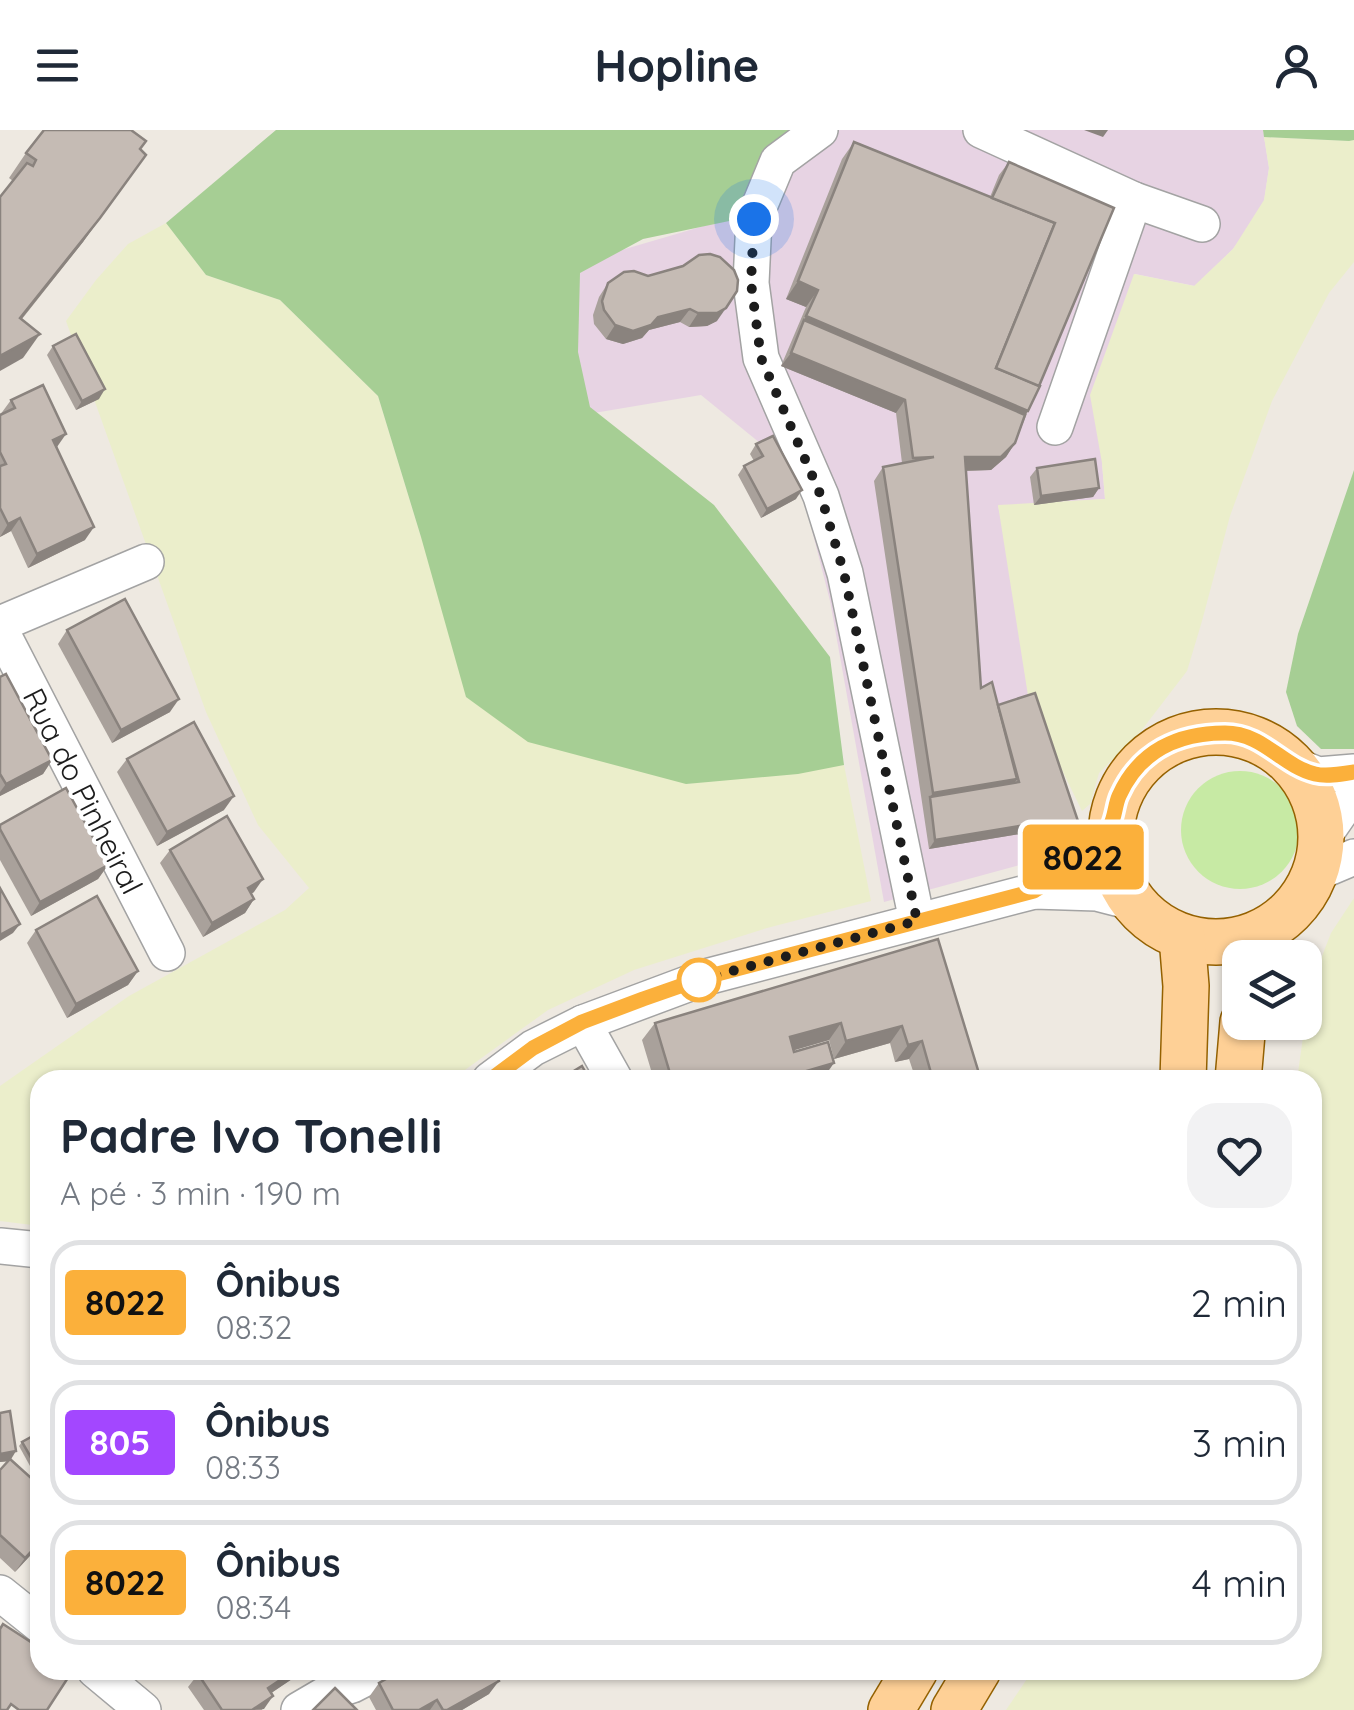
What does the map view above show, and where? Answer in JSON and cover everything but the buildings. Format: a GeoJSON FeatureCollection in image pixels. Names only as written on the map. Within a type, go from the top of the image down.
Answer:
{"type":"FeatureCollection","features":[{"type":"Feature","properties":{"kind":"main road"},"geometry":{"type":"LineString","coordinates":[[1222,944],[1182,937],[1151,921],[1132,902],[1114,864],[1111,824],[1118,796],[1137,767],[1164,744],[1198,733],[1233,733],[1266,744],[1294,765],[1313,794],[1330,856],[1304,895],[1257,940]]}},
{"type":"Feature","properties":{"kind":"main road"},"geometry":{"type":"LineString","coordinates":[[1182,937],[1186,986],[1183,1070]]}},
{"type":"Feature","properties":{"kind":"main road"},"geometry":{"type":"LineString","coordinates":[[1239,1070],[1242,1040]]}},
{"type":"Feature","properties":{"kind":"main road"},"geometry":{"type":"LineString","coordinates":[[891,1710],[909,1680]]}},
{"type":"Feature","properties":{"kind":"main road"},"geometry":{"type":"LineString","coordinates":[[954,1710],[972,1680]]}},
{"type":"Feature","properties":{"kind":"street"},"geometry":{"type":"LineString","coordinates":[[820,130],[778,160],[754,219],[751,283],[761,358],[821,496],[844,573],[917,921]]}},
{"type":"Feature","properties":{"kind":"street"},"geometry":{"type":"LineString","coordinates":[[981,130],[1134,200],[1202,224]]}},
{"type":"Feature","properties":{"kind":"street"},"geometry":{"type":"LineString","coordinates":[[1055,427],[1134,200]]}},
{"type":"Feature","properties":{"kind":"street"},"geometry":{"type":"LineString","coordinates":[[0,626],[146,562]]}},
{"type":"Feature","properties":{"kind":"street","name":"Rua do Pinheiral"},"geometry":{"type":"LineString","coordinates":[[0,626],[167,953]]}},
{"type":"Feature","properties":{"kind":"street"},"geometry":{"type":"LineString","coordinates":[[1294,765],[1318,775],[1354,772]]}},
{"type":"Feature","properties":{"kind":"street"},"geometry":{"type":"LineString","coordinates":[[1330,856],[1340,811],[1354,798]]}},
{"type":"Feature","properties":{"kind":"street"},"geometry":{"type":"LineString","coordinates":[[1034,891],[1091,850],[1111,824]]}},
{"type":"Feature","properties":{"kind":"street"},"geometry":{"type":"LineString","coordinates":[[503,1070],[533,1048],[582,1022],[706,977],[1034,891],[1098,892],[1132,902]]}},
{"type":"Feature","properties":{"kind":"street"},"geometry":{"type":"LineString","coordinates":[[582,1022],[609,1070]]}},
{"type":"Feature","properties":{"kind":"street"},"geometry":{"type":"LineString","coordinates":[[0,1246],[30,1249]]}},
{"type":"Feature","properties":{"kind":"street"},"geometry":{"type":"LineString","coordinates":[[0,1593],[30,1617]]}},
{"type":"Feature","properties":{"kind":"street"},"geometry":{"type":"LineString","coordinates":[[118,1680],[143,1710]]}},
{"type":"Feature","properties":{"kind":"street"},"geometry":{"type":"LineString","coordinates":[[299,1710],[362,1680]]}},
{"type":"Feature","properties":{"kind":"shaded area"},"geometry":{"type":"Polygon","coordinates":[[[793,130],[1263,130],[1269,168],[1263,208],[1233,249],[1195,286],[1135,274],[1102,463],[1105,499],[998,506],[1079,849],[884,902],[830,601],[800,483],[766,448],[701,395],[582,415],[550,271],[731,218],[793,130]]]}},
{"type":"Feature","properties":{"kind":"green space"},"geometry":{"type":"Polygon","coordinates":[[[276,130],[833,130],[790,159],[773,212],[643,239],[580,273],[578,352],[590,407],[714,505],[830,657],[844,765],[798,774],[686,784],[528,742],[466,697],[378,396],[280,300],[206,275],[166,223],[276,130]]]}},
{"type":"Feature","properties":{"kind":"green space"},"geometry":{"type":"Polygon","coordinates":[[[1263,130],[1354,130],[1354,140],[1264,137],[1263,130]]]}},
{"type":"Feature","properties":{"kind":"green space"},"geometry":{"type":"Polygon","coordinates":[[[1264,137],[1354,140],[1354,262],[1329,293],[1272,401],[1230,516],[1187,671],[1141,731],[1099,773],[1090,804],[1082,811],[1029,702],[998,505],[1105,499],[1090,395],[1134,274],[1194,286],[1233,249],[1264,200],[1269,168],[1264,137]]]}},
{"type":"Feature","properties":{"kind":"green space"},"geometry":{"type":"Polygon","coordinates":[[[166,223],[206,275],[280,300],[378,396],[421,537],[686,784],[844,765],[871,901],[767,928],[634,970],[548,1010],[465,1070],[30,1070],[30,1225],[0,1221],[0,1086],[129,996],[285,910],[309,888],[258,825],[206,712],[66,321],[128,244],[166,223]]]}},
{"type":"Feature","properties":{"kind":"green space"},"geometry":{"type":"Polygon","coordinates":[[[1354,470],[1354,749],[1321,749],[1297,726],[1286,692],[1298,634],[1354,470]]]}},
{"type":"Feature","properties":{"kind":"green space"},"geometry":{"type":"Polygon","coordinates":[[[1240,771],[1273,781],[1289,797],[1299,830],[1289,863],[1273,879],[1240,889],[1207,879],[1191,863],[1181,830],[1191,797],[1207,781],[1240,771]]]}},
{"type":"Feature","properties":{"kind":"green space"},"geometry":{"type":"Polygon","coordinates":[[[1354,898],[1354,1710],[1006,1710],[1026,1680],[1322,1680],[1322,1070],[1298,1070],[1303,1040],[1322,1040],[1322,956],[1331,933],[1354,898]]]}},
{"type":"Feature","properties":{"kind":"bus line","name":"8022"},"geometry":{"type":"LineString","coordinates":[[503,1070],[533,1048],[582,1022],[706,977],[1034,891],[1091,850],[1111,824],[1118,796],[1137,767],[1164,744],[1198,733],[1233,733],[1266,744],[1294,765],[1318,775],[1354,772]]}},
{"type":"Feature","properties":{"kind":"route"},"geometry":{"type":"LineString","coordinates":[[699,980],[917,921],[844,573],[821,496],[761,358],[751,283],[754,219]]}}]}
